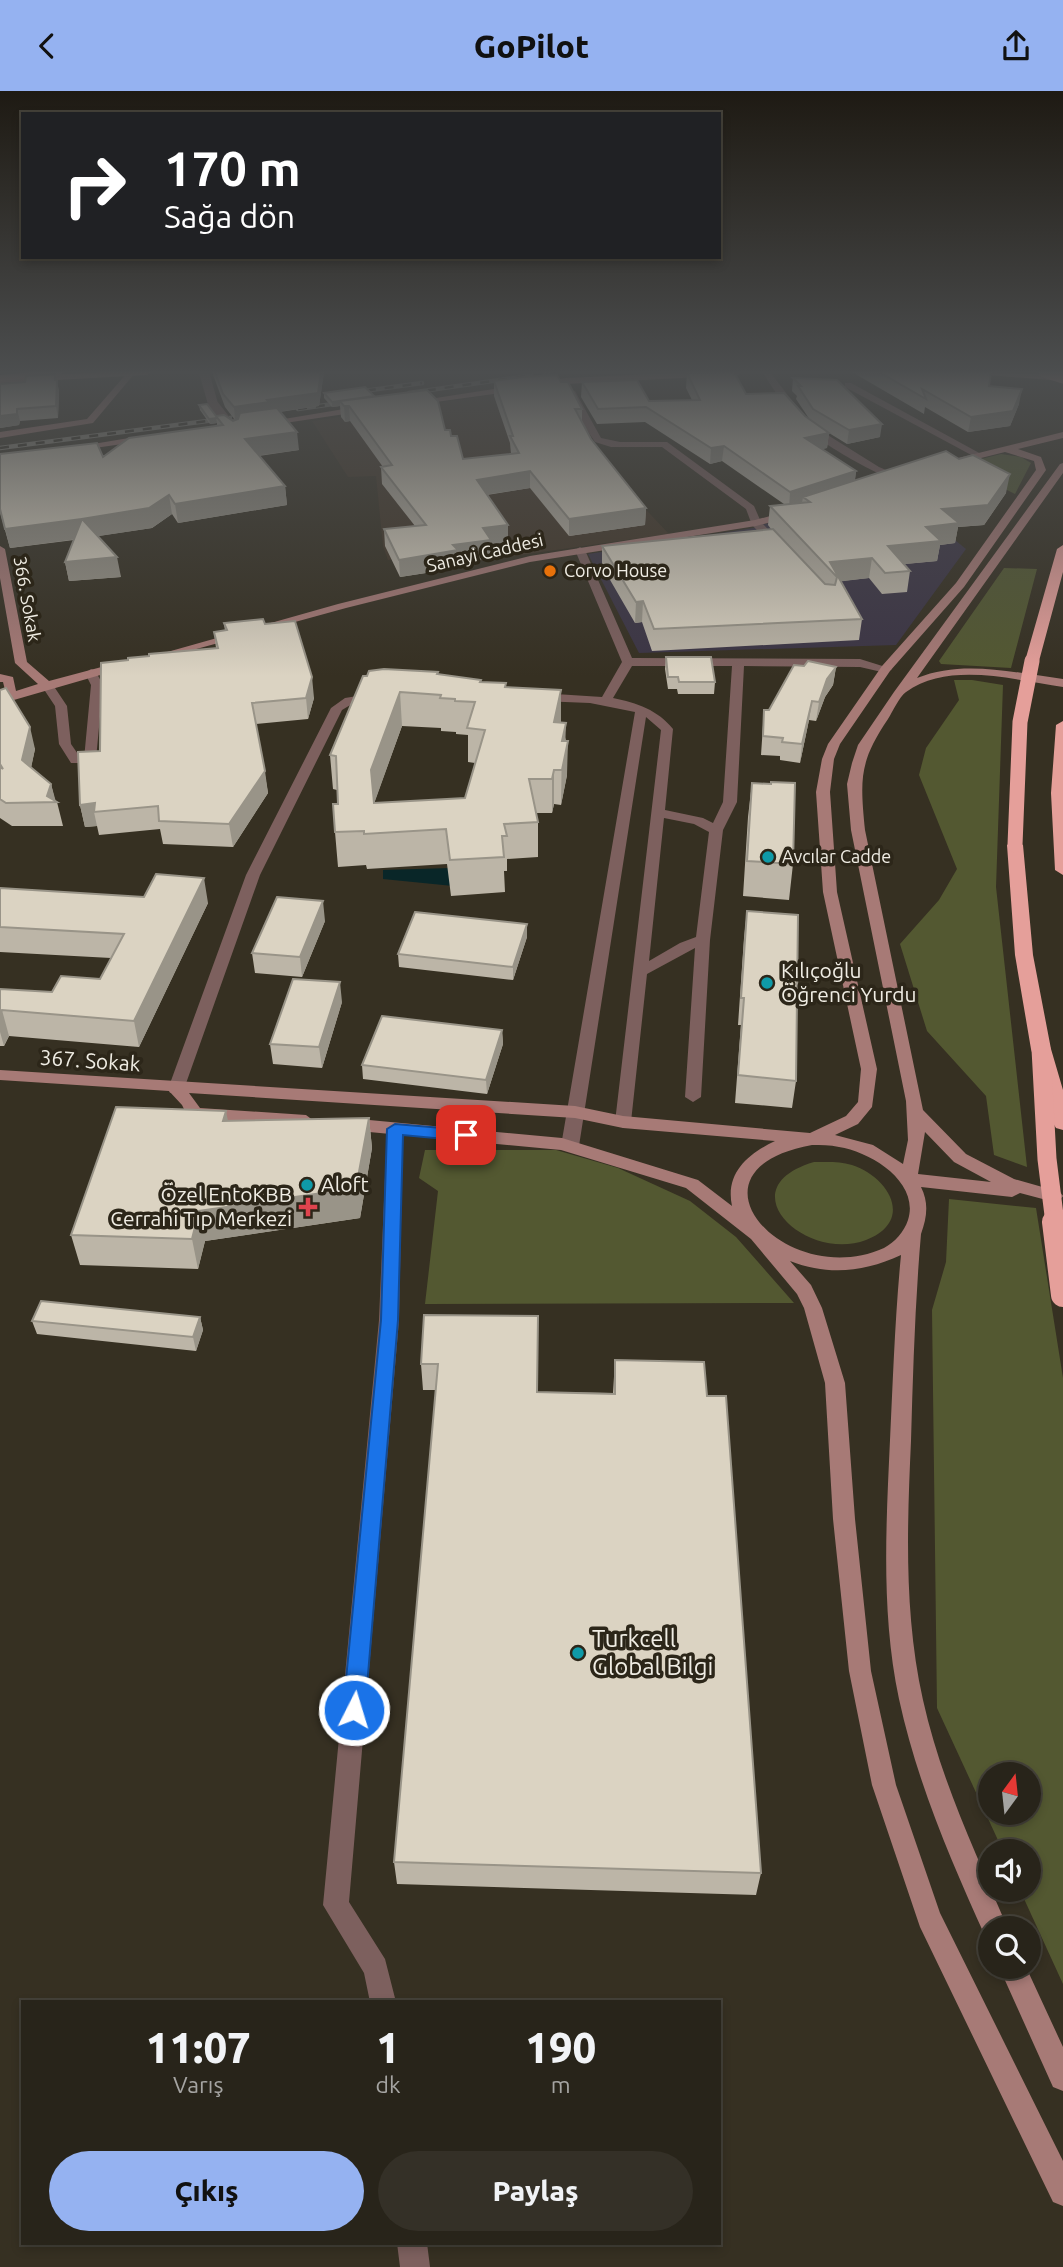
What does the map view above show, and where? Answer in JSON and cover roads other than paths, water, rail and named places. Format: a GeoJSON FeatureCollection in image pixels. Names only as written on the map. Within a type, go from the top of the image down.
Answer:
{"type":"FeatureCollection","features":[{"type":"Feature","properties":{"kind":"highway"},"geometry":{"type":"LineString","coordinates":[[1063,549],[1032,661],[1020,722],[1015,845],[1024,955],[1041,1049],[1063,1123]]}},
{"type":"Feature","properties":{"kind":"highway"},"geometry":{"type":"LineString","coordinates":[[1032,661],[1063,593]]}},
{"type":"Feature","properties":{"kind":"highway"},"geometry":{"type":"LineString","coordinates":[[1062,732],[1059,793],[1063,870]]}},
{"type":"Feature","properties":{"kind":"highway"},"geometry":{"type":"LineString","coordinates":[[1041,1049],[1047,1159],[1063,1295]]}},
{"type":"Feature","properties":{"kind":"street"},"geometry":{"type":"LineString","coordinates":[[703,474],[750,508],[756,523],[783,552]]}},
{"type":"Feature","properties":{"kind":"street"},"geometry":{"type":"LineString","coordinates":[[887,474],[897,478]]}},
{"type":"Feature","properties":{"kind":"street"},"geometry":{"type":"LineString","coordinates":[[884,482],[909,474]]}},
{"type":"Feature","properties":{"kind":"street"},"geometry":{"type":"LineString","coordinates":[[812,1139],[852,1120],[866,1103],[869,1069],[830,892],[823,792],[828,759],[834,744],[886,669],[960,585],[1039,474]]}},
{"type":"Feature","properties":{"kind":"street"},"geometry":{"type":"LineString","coordinates":[[908,1179],[917,1140],[914,1111],[858,830],[854,784],[864,745],[1058,474]]}},
{"type":"Feature","properties":{"kind":"street","name":"Sanayi Caddesi"},"geometry":{"type":"LineString","coordinates":[[2,700],[47,685],[342,605],[530,559],[756,523],[801,510]]}},
{"type":"Feature","properties":{"kind":"street","name":"366. Sokak"},"geometry":{"type":"LineString","coordinates":[[0,549],[21,663],[47,685]]}},
{"type":"Feature","properties":{"kind":"street"},"geometry":{"type":"LineString","coordinates":[[580,550],[628,662]]}},
{"type":"Feature","properties":{"kind":"street"},"geometry":{"type":"LineString","coordinates":[[628,662],[860,663],[886,669]]}},
{"type":"Feature","properties":{"kind":"street"},"geometry":{"type":"LineString","coordinates":[[607,699],[628,662]]}},
{"type":"Feature","properties":{"kind":"street"},"geometry":{"type":"LineString","coordinates":[[0,671],[21,663]]}},
{"type":"Feature","properties":{"kind":"street"},"geometry":{"type":"LineString","coordinates":[[693,1097],[703,940],[716,830],[730,801],[738,663]]}},
{"type":"Feature","properties":{"kind":"street"},"geometry":{"type":"LineString","coordinates":[[898,695],[922,679],[948,672],[1063,683]]}},
{"type":"Feature","properties":{"kind":"street"},"geometry":{"type":"LineString","coordinates":[[90,759],[97,685],[91,673]]}},
{"type":"Feature","properties":{"kind":"street"},"geometry":{"type":"LineString","coordinates":[[0,678],[9,680],[11,689],[2,700]]}},
{"type":"Feature","properties":{"kind":"street"},"geometry":{"type":"LineString","coordinates":[[47,685],[61,706],[65,744],[76,760]]}},
{"type":"Feature","properties":{"kind":"street"},"geometry":{"type":"LineString","coordinates":[[388,696],[349,701],[337,708],[253,875],[176,1089],[189,1102],[194,1113],[570,1146],[692,1184],[757,1234],[790,1254],[809,1261],[841,1265],[871,1261],[895,1250],[912,1234]]}},
{"type":"Feature","properties":{"kind":"street"},"geometry":{"type":"LineString","coordinates":[[524,696],[607,699],[658,717],[667,729],[624,1122]]}},
{"type":"Feature","properties":{"kind":"street"},"geometry":{"type":"LineString","coordinates":[[570,1146],[641,711]]}},
{"type":"Feature","properties":{"kind":"street"},"geometry":{"type":"LineString","coordinates":[[659,813],[698,821],[716,830]]}},
{"type":"Feature","properties":{"kind":"street"},"geometry":{"type":"LineString","coordinates":[[640,972],[685,946],[703,940]]}},
{"type":"Feature","properties":{"kind":"street","name":"367. Sokak"},"geometry":{"type":"LineString","coordinates":[[0,1075],[176,1089],[575,1112],[624,1122],[812,1139]]}},
{"type":"Feature","properties":{"kind":"street"},"geometry":{"type":"LineString","coordinates":[[914,1111],[960,1159],[1008,1184],[1058,1196]]}},
{"type":"Feature","properties":{"kind":"street"},"geometry":{"type":"LineString","coordinates":[[383,2000],[376,1968],[336,1905],[389,1320],[395,1129]]}},
{"type":"Feature","properties":{"kind":"street"},"geometry":{"type":"LineString","coordinates":[[989,1916],[972,1880],[926,1754],[911,1698],[904,1646],[897,1560],[897,1494],[901,1360],[912,1234],[918,1216],[917,1198],[908,1179],[890,1162],[867,1149],[840,1141],[812,1139],[784,1144],[760,1155],[745,1171],[738,1192],[743,1213],[757,1234],[804,1290],[813,1308],[835,1383],[844,1519],[860,1671],[884,1785],[929,1918],[1063,2192]]}},
{"type":"Feature","properties":{"kind":"street"},"geometry":{"type":"LineString","coordinates":[[908,1179],[1058,1196]]}},
{"type":"Feature","properties":{"kind":"street"},"geometry":{"type":"LineString","coordinates":[[1018,1979],[1063,2077]]}},
{"type":"Feature","properties":{"kind":"street"},"geometry":{"type":"LineString","coordinates":[[412,2245],[415,2267]]}},
{"type":"Feature","properties":{"kind":"water"},"geometry":{"type":"Polygon","coordinates":[[[451,868],[453,886],[383,879],[383,870],[451,868]]]}},
{"type":"Feature","properties":{"kind":"place","name":"Corvo House"},"geometry":{"type":"Point","coordinates":[550,571]}},
{"type":"Feature","properties":{"kind":"place","name":"Avcılar Cadde"},"geometry":{"type":"Point","coordinates":[768,857]}},
{"type":"Feature","properties":{"kind":"place","name":"Kılıçoğlu Öğrenci Yurdu"},"geometry":{"type":"Point","coordinates":[767,983]}},
{"type":"Feature","properties":{"kind":"place","name":"Aloft"},"geometry":{"type":"Point","coordinates":[307,1185]}},
{"type":"Feature","properties":{"kind":"place","name":"Özel EntoKBB Cerrahi Tıp Merkezi"},"geometry":{"type":"Point","coordinates":[308,1207]}},
{"type":"Feature","properties":{"kind":"place","name":"Turkcell Global Bilgi"},"geometry":{"type":"Point","coordinates":[578,1653]}}]}
